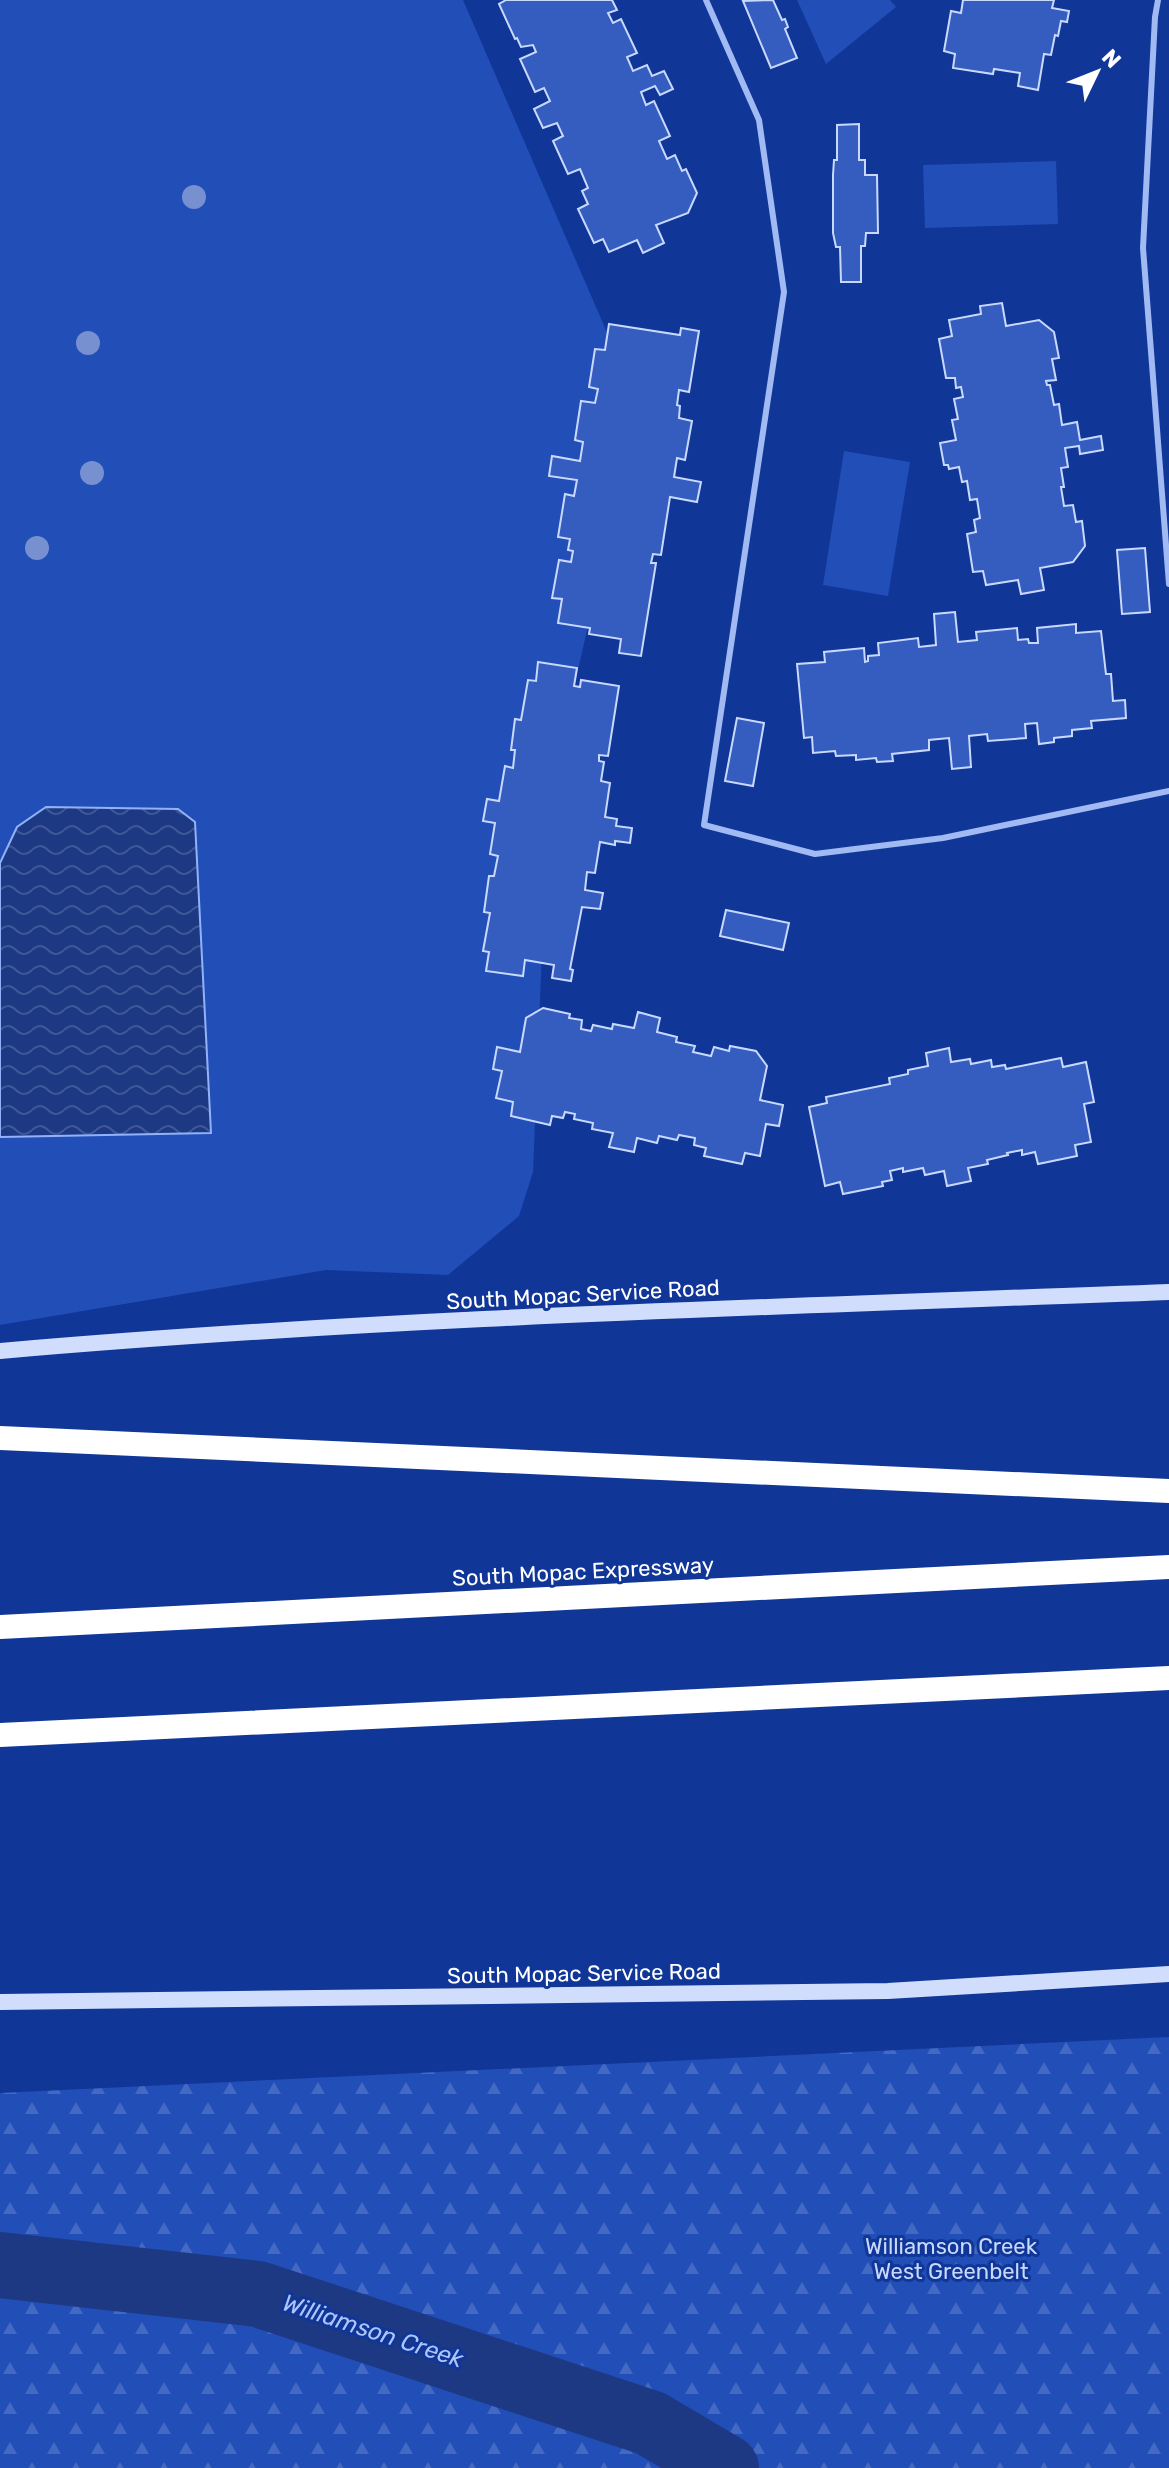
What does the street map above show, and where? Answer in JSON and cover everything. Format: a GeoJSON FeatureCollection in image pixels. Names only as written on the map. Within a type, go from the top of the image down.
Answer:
{"type":"FeatureCollection","features":[{"type":"Feature","properties":{"kind":"highway"},"geometry":{"type":"LineString","coordinates":[[0,1438],[1169,1491]]}},
{"type":"Feature","properties":{"kind":"highway","name":"South Mopac Expressway"},"geometry":{"type":"LineString","coordinates":[[0,1627],[1169,1567]]}},
{"type":"Feature","properties":{"kind":"highway"},"geometry":{"type":"LineString","coordinates":[[0,1735],[1169,1678]]}},
{"type":"Feature","properties":{"kind":"main road","name":"South Mopac Service Road"},"geometry":{"type":"LineString","coordinates":[[0,1351],[170,1337],[524,1318],[1169,1292]]}},
{"type":"Feature","properties":{"kind":"main road","name":"South Mopac Service Road"},"geometry":{"type":"LineString","coordinates":[[0,2002],[888,1991],[1169,1974]]}},
{"type":"Feature","properties":{"kind":"lane"},"geometry":{"type":"LineString","coordinates":[[706,0],[759,120],[784,292],[704,825],[815,854],[943,838],[1169,791]]}},
{"type":"Feature","properties":{"kind":"lane"},"geometry":{"type":"LineString","coordinates":[[1158,0],[1143,248],[1169,584]]}},
{"type":"Feature","properties":{"kind":"green space"},"geometry":{"type":"Polygon","coordinates":[[[0,0],[463,0],[638,404],[548,803],[533,1172],[519,1216],[448,1275],[326,1270],[0,1325],[0,0]]]}},
{"type":"Feature","properties":{"kind":"green space"},"geometry":{"type":"Polygon","coordinates":[[[797,0],[890,0],[896,7],[826,64],[797,0]]]}},
{"type":"Feature","properties":{"kind":"green space"},"geometry":{"type":"Polygon","coordinates":[[[1056,161],[1058,224],[925,228],[923,165],[1056,161]]]}},
{"type":"Feature","properties":{"kind":"green space"},"geometry":{"type":"Polygon","coordinates":[[[844,451],[910,462],[888,596],[823,585],[844,451]]]}},
{"type":"Feature","properties":{"kind":"green space","name":"Williamson Creek West Greenbelt"},"geometry":{"type":"Polygon","coordinates":[[[1169,2037],[1169,2468],[0,2468],[0,2093],[1169,2037]]]}},
{"type":"Feature","properties":{"kind":"water"},"geometry":{"type":"Polygon","coordinates":[[[46,807],[178,809],[195,822],[211,1133],[0,1137],[0,863],[17,827],[46,807]]]}},
{"type":"Feature","properties":{"kind":"building"},"geometry":{"type":"Polygon","coordinates":[[[506,0],[612,0],[617,10],[608,13],[613,23],[621,19],[637,53],[627,57],[633,71],[647,65],[652,76],[664,71],[673,89],[660,95],[655,86],[641,92],[646,105],[654,101],[670,136],[659,141],[667,159],[675,155],[682,171],[686,169],[697,193],[688,213],[656,225],[664,243],[643,253],[637,240],[609,252],[603,239],[594,243],[578,209],[588,204],[582,191],[588,188],[580,169],[568,174],[553,141],[563,136],[557,123],[543,128],[534,109],[550,101],[544,88],[535,92],[520,59],[536,52],[533,45],[521,47],[515,39],[499,4],[506,0]]]}},
{"type":"Feature","properties":{"kind":"building"},"geometry":{"type":"Polygon","coordinates":[[[773,0],[782,20],[785,19],[788,27],[785,29],[797,58],[771,68],[743,1],[773,0]]]}},
{"type":"Feature","properties":{"kind":"building"},"geometry":{"type":"Polygon","coordinates":[[[963,0],[1054,0],[1052,8],[1069,11],[1067,22],[1061,21],[1058,36],[1055,35],[1051,55],[1044,54],[1038,90],[1018,86],[1020,73],[994,69],[993,74],[953,68],[955,54],[944,51],[951,11],[961,13],[963,0]]]}},
{"type":"Feature","properties":{"kind":"building"},"geometry":{"type":"Polygon","coordinates":[[[859,124],[859,160],[865,160],[865,175],[877,175],[878,233],[866,233],[865,246],[861,246],[861,282],[841,282],[840,247],[836,247],[833,233],[837,125],[859,124]]]}},
{"type":"Feature","properties":{"kind":"building"},"geometry":{"type":"Polygon","coordinates":[[[1002,303],[1006,326],[1039,320],[1054,332],[1059,358],[1052,359],[1056,380],[1046,381],[1050,385],[1054,405],[1059,404],[1062,425],[1077,422],[1080,440],[1101,436],[1103,450],[1080,454],[1079,446],[1065,448],[1068,467],[1061,468],[1064,506],[1073,505],[1076,522],[1082,521],[1085,546],[1073,562],[1040,568],[1044,590],[1021,594],[1018,580],[986,585],[983,571],[973,572],[967,534],[976,532],[974,520],[980,518],[977,499],[970,500],[967,481],[962,482],[959,467],[949,469],[948,465],[944,465],[940,443],[956,440],[952,420],[958,419],[954,399],[963,397],[961,387],[956,388],[955,378],[946,378],[939,339],[952,336],[949,320],[981,314],[980,306],[1002,303]]]}},
{"type":"Feature","properties":{"kind":"building"},"geometry":{"type":"Polygon","coordinates":[[[609,324],[680,335],[681,328],[699,331],[689,392],[679,390],[679,418],[692,421],[685,460],[677,458],[674,477],[701,482],[697,502],[670,497],[661,555],[653,554],[651,563],[656,563],[641,656],[619,653],[621,639],[589,634],[590,628],[558,623],[562,599],[552,598],[559,560],[571,562],[573,551],[568,550],[570,539],[558,537],[565,494],[574,496],[577,480],[549,476],[552,456],[580,461],[583,442],[575,440],[581,401],[595,403],[598,389],[589,387],[595,349],[605,350],[609,324]]]}},
{"type":"Feature","properties":{"kind":"building"},"geometry":{"type":"Polygon","coordinates":[[[1145,548],[1150,612],[1122,614],[1117,550],[1145,548]]]}},
{"type":"Feature","properties":{"kind":"building"},"geometry":{"type":"Polygon","coordinates":[[[955,612],[958,642],[977,640],[976,632],[1017,628],[1018,640],[1028,639],[1029,643],[1038,643],[1037,628],[1076,624],[1076,633],[1101,631],[1106,674],[1111,674],[1113,701],[1125,700],[1126,718],[1091,721],[1092,728],[1072,730],[1072,736],[1039,744],[1037,723],[1025,724],[1026,738],[988,741],[987,734],[969,736],[971,767],[952,769],[949,738],[929,740],[929,750],[892,754],[893,761],[877,762],[876,758],[856,760],[856,755],[836,756],[835,751],[813,753],[812,737],[804,738],[797,664],[825,662],[824,652],[864,648],[865,662],[868,656],[879,655],[878,643],[918,638],[919,647],[936,645],[934,614],[955,612]]]}},
{"type":"Feature","properties":{"kind":"building"},"geometry":{"type":"Polygon","coordinates":[[[538,662],[577,668],[574,686],[580,687],[581,680],[619,686],[608,756],[599,755],[599,761],[604,762],[601,781],[610,783],[605,817],[617,819],[616,826],[632,828],[630,843],[615,841],[615,845],[600,842],[595,873],[587,872],[585,890],[603,893],[600,909],[582,907],[570,969],[573,970],[571,981],[552,978],[554,965],[525,960],[523,976],[486,971],[489,952],[483,951],[490,913],[484,912],[489,876],[494,876],[498,856],[490,854],[495,823],[483,821],[487,799],[499,801],[505,766],[513,768],[515,750],[511,750],[515,719],[521,720],[528,680],[536,681],[538,662]]]}},
{"type":"Feature","properties":{"kind":"building"},"geometry":{"type":"Polygon","coordinates":[[[737,718],[764,723],[753,786],[725,781],[737,718]]]}},
{"type":"Feature","properties":{"kind":"building"},"geometry":{"type":"Polygon","coordinates":[[[726,910],[789,923],[783,950],[720,936],[726,910]]]}},
{"type":"Feature","properties":{"kind":"building"},"geometry":{"type":"Polygon","coordinates":[[[543,1008],[570,1014],[569,1018],[582,1020],[581,1029],[591,1031],[593,1025],[612,1029],[613,1024],[634,1028],[638,1012],[660,1018],[657,1032],[677,1037],[676,1042],[695,1046],[693,1052],[711,1056],[714,1047],[729,1051],[730,1046],[756,1051],[767,1066],[760,1100],[783,1105],[779,1126],[766,1124],[760,1156],[745,1153],[742,1164],[704,1156],[706,1148],[694,1145],[695,1138],[679,1135],[677,1140],[659,1136],[657,1143],[637,1138],[634,1152],[609,1147],[613,1133],[592,1129],[593,1123],[574,1119],[575,1114],[565,1112],[563,1118],[552,1116],[550,1125],[511,1116],[513,1102],[496,1098],[502,1071],[493,1069],[497,1047],[520,1052],[526,1018],[543,1008]]]}},
{"type":"Feature","properties":{"kind":"building"},"geometry":{"type":"Polygon","coordinates":[[[949,1048],[951,1062],[970,1059],[971,1064],[991,1060],[992,1067],[1005,1065],[1006,1069],[1061,1058],[1063,1067],[1086,1062],[1094,1102],[1084,1104],[1091,1142],[1075,1145],[1077,1156],[1038,1164],[1035,1152],[1022,1155],[1022,1150],[1007,1153],[987,1160],[988,1164],[968,1168],[971,1181],[947,1186],[944,1171],[925,1175],[923,1168],[903,1172],[903,1168],[890,1171],[892,1180],[882,1182],[883,1186],[843,1194],[840,1182],[825,1186],[809,1107],[827,1103],[826,1097],[890,1084],[889,1078],[928,1066],[926,1053],[949,1048]]]}},
{"type":"Feature","properties":{"kind":"waterway","name":"Williamson Creek"},"geometry":{"type":"LineString","coordinates":[[0,2265],[258,2294],[650,2423],[726,2468]]}}]}
